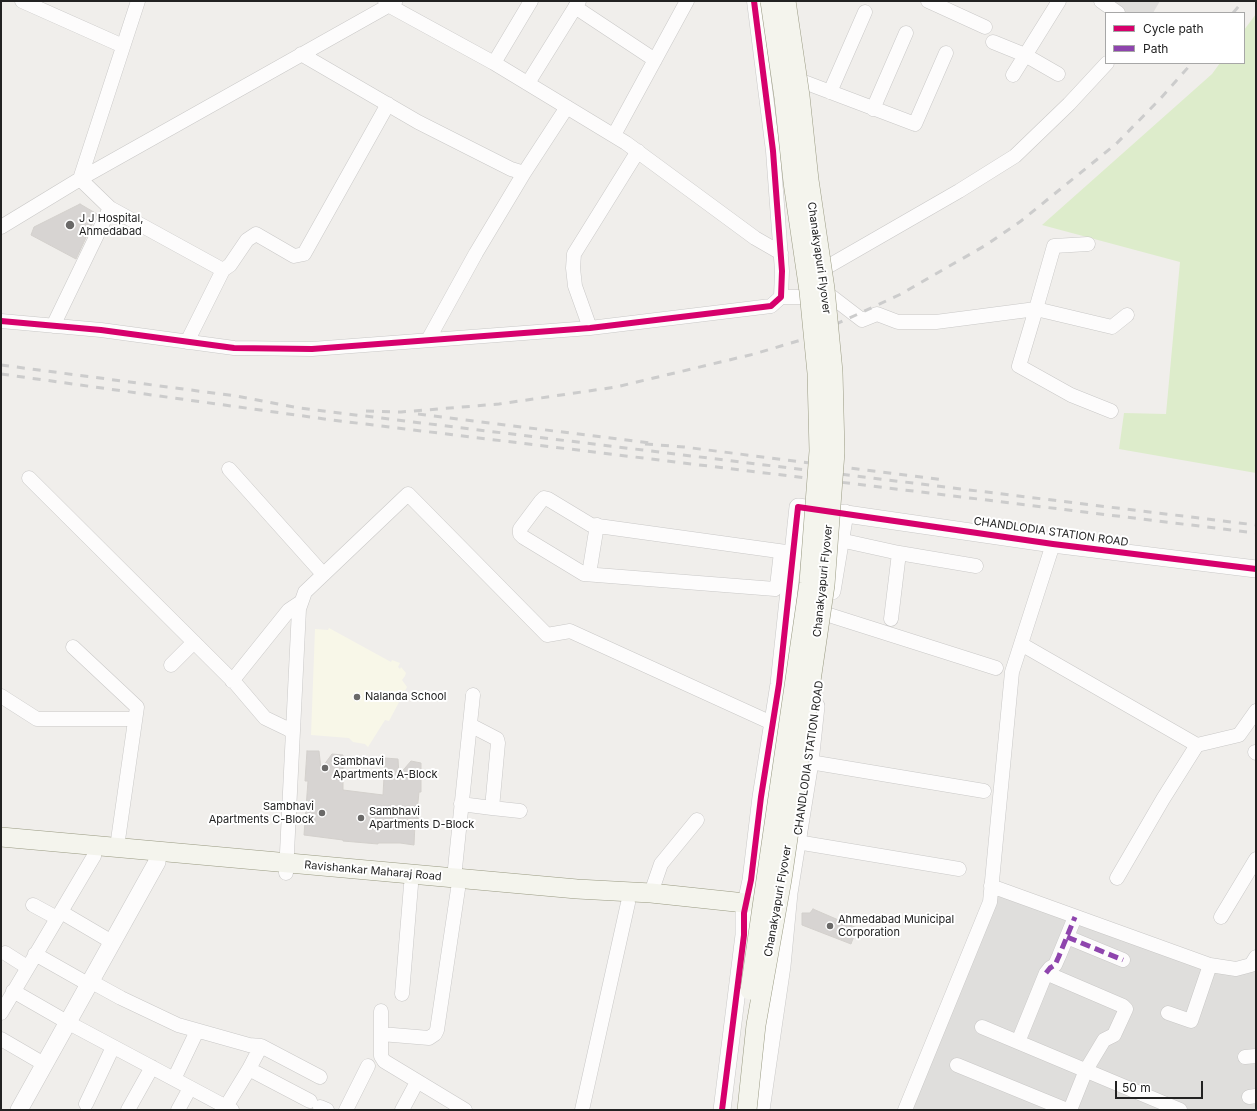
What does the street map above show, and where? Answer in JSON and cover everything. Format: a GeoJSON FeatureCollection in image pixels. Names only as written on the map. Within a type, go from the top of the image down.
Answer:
{"type":"FeatureCollection","features":[{"type":"Feature","properties":{"kind":"main road","name":"Chanakyapuri Flyover"},"geometry":{"type":"LineString","coordinates":[[734,1110],[744,1027],[809,583],[819,451],[817,373],[809,291],[793,182],[784,98],[770,1]]}},
{"type":"Feature","properties":{"kind":"main road","name":"Chanakyapuri Flyover"},"geometry":{"type":"LineString","coordinates":[[747,1110],[756,1025],[782,879],[825,585],[835,452],[833,372],[825,289],[809,180],[800,96],[786,1]]}},
{"type":"Feature","properties":{"kind":"main road","name":"Ravishankar Maharaj Road"},"geometry":{"type":"LineString","coordinates":[[1,837],[117,848],[157,856]]}},
{"type":"Feature","properties":{"kind":"main road","name":"Ravishankar Maharaj Road"},"geometry":{"type":"LineString","coordinates":[[1,848],[94,856],[157,856],[456,883],[628,904],[745,908]]}},
{"type":"Feature","properties":{"kind":"main road","name":"Ravishankar Maharaj Road"},"geometry":{"type":"LineString","coordinates":[[286,868],[411,885],[456,883],[650,893],[745,908]]}},
{"type":"Feature","properties":{"kind":"street"},"geometry":{"type":"LineString","coordinates":[[22,1],[123,46]]}},
{"type":"Feature","properties":{"kind":"street"},"geometry":{"type":"LineString","coordinates":[[80,179],[138,1]]}},
{"type":"Feature","properties":{"kind":"street"},"geometry":{"type":"LineString","coordinates":[[494,63],[530,1]]}},
{"type":"Feature","properties":{"kind":"street"},"geometry":{"type":"LineString","coordinates":[[614,135],[687,1]]}},
{"type":"Feature","properties":{"kind":"street"},"geometry":{"type":"LineString","coordinates":[[754,1],[773,151],[781,253],[781,297]]}},
{"type":"Feature","properties":{"kind":"street"},"geometry":{"type":"LineString","coordinates":[[793,1],[832,297]]}},
{"type":"Feature","properties":{"kind":"street"},"geometry":{"type":"LineString","coordinates":[[1013,75],[1059,1]]}},
{"type":"Feature","properties":{"kind":"street"},"geometry":{"type":"LineString","coordinates":[[1,227],[80,179],[390,2],[614,135],[638,151],[755,238],[781,253]]}},
{"type":"Feature","properties":{"kind":"street"},"geometry":{"type":"LineString","coordinates":[[935,2],[985,27]]}},
{"type":"Feature","properties":{"kind":"street"},"geometry":{"type":"LineString","coordinates":[[528,83],[577,4],[655,60]]}},
{"type":"Feature","properties":{"kind":"street"},"geometry":{"type":"LineString","coordinates":[[830,92],[865,12]]}},
{"type":"Feature","properties":{"kind":"street"},"geometry":{"type":"LineString","coordinates":[[873,108],[906,33]]}},
{"type":"Feature","properties":{"kind":"street"},"geometry":{"type":"LineString","coordinates":[[993,42],[1025,55],[1058,74]]}},
{"type":"Feature","properties":{"kind":"street"},"geometry":{"type":"LineString","coordinates":[[804,82],[914,124],[946,53]]}},
{"type":"Feature","properties":{"kind":"street"},"geometry":{"type":"LineString","coordinates":[[301,54],[388,104],[510,170],[524,173]]}},
{"type":"Feature","properties":{"kind":"street"},"geometry":{"type":"LineString","coordinates":[[827,266],[959,191],[1015,156],[1069,104],[1105,64]]}},
{"type":"Feature","properties":{"kind":"street"},"geometry":{"type":"LineString","coordinates":[[187,342],[224,270],[230,265],[247,240],[256,234],[294,256],[304,254],[388,104]]}},
{"type":"Feature","properties":{"kind":"street"},"geometry":{"type":"LineString","coordinates":[[428,340],[476,253],[524,173],[567,107]]}},
{"type":"Feature","properties":{"kind":"street"},"geometry":{"type":"LineString","coordinates":[[590,328],[575,286],[573,268],[574,254],[638,151]]}},
{"type":"Feature","properties":{"kind":"street"},"geometry":{"type":"LineString","coordinates":[[80,179],[110,208],[224,270]]}},
{"type":"Feature","properties":{"kind":"street"},"geometry":{"type":"LineString","coordinates":[[53,326],[110,208]]}},
{"type":"Feature","properties":{"kind":"street"},"geometry":{"type":"LineString","coordinates":[[1088,244],[1054,246],[1019,366],[1071,395],[1111,411]]}},
{"type":"Feature","properties":{"kind":"street"},"geometry":{"type":"LineString","coordinates":[[1,321],[101,330],[234,348],[312,349],[590,328],[771,306],[781,297],[832,297],[862,320],[877,314],[898,322],[936,322],[1036,309],[1112,327],[1127,315]]}},
{"type":"Feature","properties":{"kind":"street"},"geometry":{"type":"LineString","coordinates":[[229,469],[324,574]]}},
{"type":"Feature","properties":{"kind":"street"},"geometry":{"type":"LineString","coordinates":[[29,478],[194,642],[265,718],[290,730],[292,733]]}},
{"type":"Feature","properties":{"kind":"street"},"geometry":{"type":"LineString","coordinates":[[286,868],[292,733],[299,609],[301,602],[305,592],[408,494],[547,635],[570,631],[774,724]]}},
{"type":"Feature","properties":{"kind":"street"},"geometry":{"type":"LineString","coordinates":[[787,553],[592,525],[544,498],[520,529],[520,534],[523,537],[584,574],[775,589],[787,553],[798,507],[845,513]]}},
{"type":"Feature","properties":{"kind":"street","name":"CHANDLODIA STATION ROAD"},"geometry":{"type":"LineString","coordinates":[[761,1110],[786,933],[789,893],[810,762],[819,682],[845,513],[1053,544],[1256,569]]}},
{"type":"Feature","properties":{"kind":"street"},"geometry":{"type":"LineString","coordinates":[[590,574],[597,525]]}},
{"type":"Feature","properties":{"kind":"street"},"geometry":{"type":"LineString","coordinates":[[840,540],[899,553],[976,566]]}},
{"type":"Feature","properties":{"kind":"street"},"geometry":{"type":"LineString","coordinates":[[905,1110],[990,902],[1012,672],[1053,544]]}},
{"type":"Feature","properties":{"kind":"street"},"geometry":{"type":"LineString","coordinates":[[722,1110],[744,935],[745,908],[751,880],[761,796],[774,724],[779,684],[787,553]]}},
{"type":"Feature","properties":{"kind":"street"},"geometry":{"type":"LineString","coordinates":[[891,619],[899,553]]}},
{"type":"Feature","properties":{"kind":"street"},"geometry":{"type":"LineString","coordinates":[[232,681],[289,610],[301,602]]}},
{"type":"Feature","properties":{"kind":"street"},"geometry":{"type":"LineString","coordinates":[[829,615],[996,668]]}},
{"type":"Feature","properties":{"kind":"street"},"geometry":{"type":"LineString","coordinates":[[170,665],[194,642]]}},
{"type":"Feature","properties":{"kind":"street"},"geometry":{"type":"LineString","coordinates":[[1021,644],[1197,745],[1239,735],[1256,711]]}},
{"type":"Feature","properties":{"kind":"street"},"geometry":{"type":"LineString","coordinates":[[73,647],[137,707],[117,848]]}},
{"type":"Feature","properties":{"kind":"street"},"geometry":{"type":"LineString","coordinates":[[381,1034],[429,1038],[435,1034],[437,1030],[456,883],[461,804],[473,695]]}},
{"type":"Feature","properties":{"kind":"street"},"geometry":{"type":"LineString","coordinates":[[1,696],[37,719],[135,719]]}},
{"type":"Feature","properties":{"kind":"street"},"geometry":{"type":"LineString","coordinates":[[470,725],[497,739],[498,743],[492,808]]}},
{"type":"Feature","properties":{"kind":"street"},"geometry":{"type":"LineString","coordinates":[[1117,878],[1163,799],[1197,745]]}},
{"type":"Feature","properties":{"kind":"street"},"geometry":{"type":"LineString","coordinates":[[810,762],[984,791]]}},
{"type":"Feature","properties":{"kind":"street"},"geometry":{"type":"LineString","coordinates":[[461,804],[520,811]]}},
{"type":"Feature","properties":{"kind":"street"},"geometry":{"type":"LineString","coordinates":[[650,893],[661,864],[697,820]]}},
{"type":"Feature","properties":{"kind":"street"},"geometry":{"type":"LineString","coordinates":[[797,842],[959,869]]}},
{"type":"Feature","properties":{"kind":"street"},"geometry":{"type":"LineString","coordinates":[[1,1013],[94,856]]}},
{"type":"Feature","properties":{"kind":"street"},"geometry":{"type":"LineString","coordinates":[[19,1110],[112,942],[157,856]]}},
{"type":"Feature","properties":{"kind":"street"},"geometry":{"type":"LineString","coordinates":[[1221,916],[1256,859]]}},
{"type":"Feature","properties":{"kind":"street"},"geometry":{"type":"LineString","coordinates":[[402,994],[411,885]]}},
{"type":"Feature","properties":{"kind":"street"},"geometry":{"type":"LineString","coordinates":[[991,886],[1210,965],[1236,969],[1251,965],[1256,957]]}},
{"type":"Feature","properties":{"kind":"street"},"geometry":{"type":"LineString","coordinates":[[745,908],[771,904],[789,893]]}},
{"type":"Feature","properties":{"kind":"street"},"geometry":{"type":"LineString","coordinates":[[33,904],[59,915],[112,942]]}},
{"type":"Feature","properties":{"kind":"street"},"geometry":{"type":"LineString","coordinates":[[582,1110],[628,904]]}},
{"type":"Feature","properties":{"kind":"street"},"geometry":{"type":"LineString","coordinates":[[745,908],[770,918],[786,933]]}},
{"type":"Feature","properties":{"kind":"street"},"geometry":{"type":"LineString","coordinates":[[1018,1042],[1046,973],[1055,965],[1075,917]]}},
{"type":"Feature","properties":{"kind":"street"},"geometry":{"type":"LineString","coordinates":[[1067,937],[1123,960]]}},
{"type":"Feature","properties":{"kind":"street"},"geometry":{"type":"LineString","coordinates":[[5,953],[28,967]]}},
{"type":"Feature","properties":{"kind":"street"},"geometry":{"type":"LineString","coordinates":[[35,954],[178,1025],[249,1045],[261,1046],[320,1077]]}},
{"type":"Feature","properties":{"kind":"street"},"geometry":{"type":"LineString","coordinates":[[1168,1013],[1191,1021],[1210,965]]}},
{"type":"Feature","properties":{"kind":"street"},"geometry":{"type":"LineString","coordinates":[[1046,973],[1123,1006],[1126,1009],[1114,1035],[1104,1040],[1086,1070],[1070,1110]]}},
{"type":"Feature","properties":{"kind":"street"},"geometry":{"type":"LineString","coordinates":[[14,991],[67,1022],[228,1109],[261,1046]]}},
{"type":"Feature","properties":{"kind":"street"},"geometry":{"type":"LineString","coordinates":[[381,1011],[381,1056],[384,1061],[465,1110]]}},
{"type":"Feature","properties":{"kind":"street"},"geometry":{"type":"LineString","coordinates":[[982,1027],[1086,1070],[1147,1104],[1180,1110]]}},
{"type":"Feature","properties":{"kind":"street"},"geometry":{"type":"LineString","coordinates":[[174,1079],[197,1031]]}},
{"type":"Feature","properties":{"kind":"street"},"geometry":{"type":"LineString","coordinates":[[1,1039],[44,1064]]}},
{"type":"Feature","properties":{"kind":"street"},"geometry":{"type":"LineString","coordinates":[[86,1104],[113,1047]]}},
{"type":"Feature","properties":{"kind":"street"},"geometry":{"type":"LineString","coordinates":[[957,1065],[1066,1110]]}},
{"type":"Feature","properties":{"kind":"street"},"geometry":{"type":"LineString","coordinates":[[346,1110],[368,1066]]}},
{"type":"Feature","properties":{"kind":"street"},"geometry":{"type":"LineString","coordinates":[[128,1110],[152,1067]]}},
{"type":"Feature","properties":{"kind":"street"},"geometry":{"type":"LineString","coordinates":[[248,1070],[319,1106]]}},
{"type":"Feature","properties":{"kind":"street"},"geometry":{"type":"LineString","coordinates":[[402,1110],[417,1082]]}},
{"type":"Feature","properties":{"kind":"street"},"geometry":{"type":"LineString","coordinates":[[178,1110],[190,1088]]}},
{"type":"Feature","properties":{"kind":"shaded area"},"geometry":{"type":"Polygon","coordinates":[[[1104,1],[1160,1],[1154,12],[1121,12],[1104,1]]]}},
{"type":"Feature","properties":{"kind":"shaded area","name":"Nalanda School"},"geometry":{"type":"Polygon","coordinates":[[[329,628],[391,662],[392,660],[400,663],[398,667],[400,669],[401,667],[406,673],[402,680],[407,687],[389,721],[385,720],[368,747],[365,744],[353,742],[349,738],[311,735],[315,629],[328,630],[329,628]]]}},
{"type":"Feature","properties":{"kind":"shaded area"},"geometry":{"type":"Polygon","coordinates":[[[994,890],[1203,967],[1256,961],[1256,1110],[911,1110],[994,890]]]}},
{"type":"Feature","properties":{"kind":"green space"},"geometry":{"type":"Polygon","coordinates":[[[1256,14],[1256,473],[1119,449],[1124,413],[1166,414],[1180,262],[1042,225],[1212,74],[1219,64],[1245,64],[1245,29],[1256,14]]]}},
{"type":"Feature","properties":{"kind":"building"},"geometry":{"type":"Polygon","coordinates":[[[80,204],[97,214],[76,259],[31,235],[34,227],[80,204]]]}},
{"type":"Feature","properties":{"kind":"building"},"geometry":{"type":"Polygon","coordinates":[[[307,751],[319,751],[321,769],[332,754],[343,755],[343,790],[383,795],[385,758],[398,759],[399,775],[411,761],[421,763],[421,792],[419,792],[417,812],[419,823],[415,823],[414,845],[400,843],[378,844],[343,841],[304,835],[308,781],[305,781],[307,751]]]}},
{"type":"Feature","properties":{"kind":"building","name":"Ahmedabad Municipal Corporation"},"geometry":{"type":"Polygon","coordinates":[[[813,909],[857,928],[851,944],[802,925],[802,913],[810,913],[813,909]]]}},
{"type":"Feature","properties":{"kind":"railway"},"geometry":{"type":"LineString","coordinates":[[1234,12],[1243,1]]}},
{"type":"Feature","properties":{"kind":"railway"},"geometry":{"type":"LineString","coordinates":[[366,411],[401,412],[499,404],[616,387],[754,354],[801,340],[901,294],[986,245],[1021,221],[1116,144],[1161,98],[1191,64]]}},
{"type":"Feature","properties":{"kind":"railway"},"geometry":{"type":"LineString","coordinates":[[1,365],[236,396],[299,408],[1256,525]]}},
{"type":"Feature","properties":{"kind":"railway"},"geometry":{"type":"LineString","coordinates":[[1,374],[332,420],[1256,533]]}},
{"type":"Feature","properties":{"kind":"railway"},"geometry":{"type":"LineString","coordinates":[[418,414],[650,443]]}},
{"type":"Feature","properties":{"kind":"railway"},"geometry":{"type":"LineString","coordinates":[[645,444],[684,447],[945,480]]}},
{"type":"Feature","properties":{"kind":"marked path"},"geometry":{"type":"LineString","coordinates":[[1046,973],[1055,965],[1075,917]]}},
{"type":"Feature","properties":{"kind":"marked path"},"geometry":{"type":"LineString","coordinates":[[1067,937],[1123,960]]}},
{"type":"Feature","properties":{"kind":"cycle path"},"geometry":{"type":"LineString","coordinates":[[1,321],[101,330],[234,348],[312,349],[590,328],[771,306],[781,297],[782,271],[773,151],[754,1]]}},
{"type":"Feature","properties":{"kind":"cycle path"},"geometry":{"type":"LineString","coordinates":[[722,1110],[744,935],[744,913],[751,880],[761,797],[779,684],[798,507],[1053,544],[1256,569]]}},
{"type":"Feature","properties":{"kind":"place","name":"J J Hospital, Ahmedabad"},"geometry":{"type":"Point","coordinates":[70,225]}},
{"type":"Feature","properties":{"kind":"place","name":"Nalanda School"},"geometry":{"type":"Point","coordinates":[357,697]}},
{"type":"Feature","properties":{"kind":"place","name":"Sambhavi Apartments A-Block"},"geometry":{"type":"Point","coordinates":[325,768]}},
{"type":"Feature","properties":{"kind":"place","name":"Sambhavi Apartments C-Block"},"geometry":{"type":"Point","coordinates":[322,813]}},
{"type":"Feature","properties":{"kind":"place","name":"Sambhavi Apartments D-Block"},"geometry":{"type":"Point","coordinates":[361,818]}},
{"type":"Feature","properties":{"kind":"place","name":"Ahmedabad Municipal Corporation"},"geometry":{"type":"Point","coordinates":[830,926]}}]}
